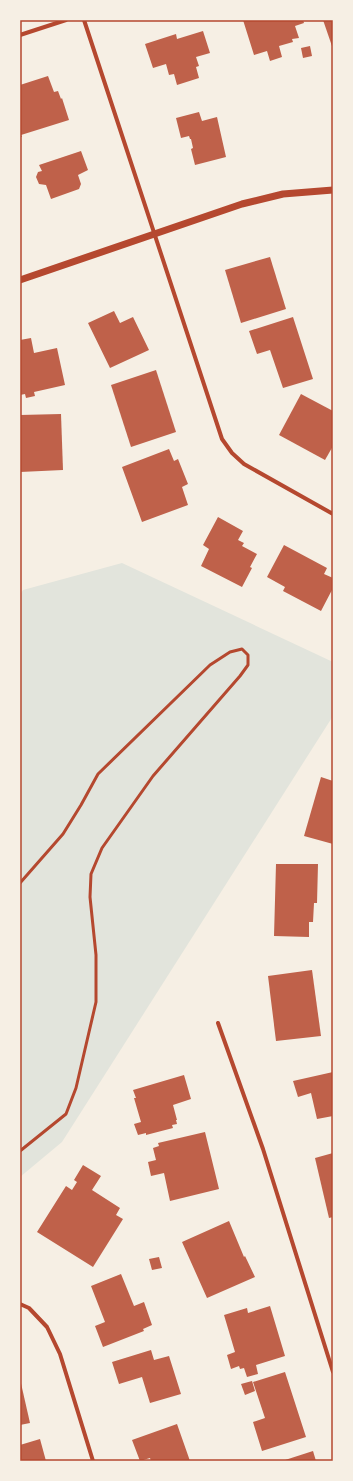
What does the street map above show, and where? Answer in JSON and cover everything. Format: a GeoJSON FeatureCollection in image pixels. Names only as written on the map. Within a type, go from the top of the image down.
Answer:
{"type":"FeatureCollection","features":[{"type":"Feature","properties":{"kind":"street"},"geometry":{"type":"LineString","coordinates":[[20,35],[66,20]]}},
{"type":"Feature","properties":{"kind":"street"},"geometry":{"type":"LineString","coordinates":[[84,20],[222,439],[232,453],[244,464],[333,514]]}},
{"type":"Feature","properties":{"kind":"street"},"geometry":{"type":"LineString","coordinates":[[20,280],[242,204],[283,194],[333,190]]}},
{"type":"Feature","properties":{"kind":"street"},"geometry":{"type":"LineString","coordinates":[[218,1023],[263,1149],[333,1372]]}},
{"type":"Feature","properties":{"kind":"street"},"geometry":{"type":"LineString","coordinates":[[20,1304],[29,1308],[47,1327],[60,1354],[94,1461]]}},
{"type":"Feature","properties":{"kind":"lane"},"geometry":{"type":"LineString","coordinates":[[20,883],[63,834],[98,774],[210,666],[230,652],[242,649],[248,655],[248,664],[240,676],[153,776],[102,848],[91,874],[90,897],[96,955],[96,1002],[76,1088],[66,1114],[20,1151]]}},
{"type":"Feature","properties":{"kind":"shaded area"},"geometry":{"type":"Polygon","coordinates":[[[122,563],[333,662],[333,716],[62,1142],[20,1177],[20,595],[23,590],[122,563]]]}},
{"type":"Feature","properties":{"kind":"building"},"geometry":{"type":"Polygon","coordinates":[[[243,20],[303,20],[304,23],[295,26],[299,38],[292,39],[293,42],[279,46],[282,57],[270,61],[267,51],[254,55],[243,20]]]}},
{"type":"Feature","properties":{"kind":"building"},"geometry":{"type":"Polygon","coordinates":[[[323,20],[333,20],[333,49],[323,20]]]}},
{"type":"Feature","properties":{"kind":"building"},"geometry":{"type":"Polygon","coordinates":[[[203,31],[210,53],[196,57],[199,66],[196,67],[199,78],[177,85],[174,74],[169,75],[166,64],[153,68],[145,44],[176,34],[177,39],[203,31]]]}},
{"type":"Feature","properties":{"kind":"building"},"geometry":{"type":"Polygon","coordinates":[[[310,46],[312,56],[303,58],[301,48],[310,46]]]}},
{"type":"Feature","properties":{"kind":"building"},"geometry":{"type":"Polygon","coordinates":[[[48,76],[54,92],[58,91],[61,99],[62,98],[69,120],[21,135],[22,137],[20,137],[20,85],[48,76]]]}},
{"type":"Feature","properties":{"kind":"building"},"geometry":{"type":"Polygon","coordinates":[[[199,112],[202,121],[217,117],[226,157],[195,165],[191,149],[193,148],[191,139],[189,136],[181,138],[176,118],[199,112]]]}},
{"type":"Feature","properties":{"kind":"building"},"geometry":{"type":"Polygon","coordinates":[[[81,151],[88,170],[78,175],[81,184],[79,189],[51,199],[46,185],[39,184],[36,177],[38,172],[42,171],[39,165],[81,151]]]}},
{"type":"Feature","properties":{"kind":"building"},"geometry":{"type":"Polygon","coordinates":[[[270,257],[286,309],[241,323],[225,270],[270,257]]]}},
{"type":"Feature","properties":{"kind":"building"},"geometry":{"type":"Polygon","coordinates":[[[114,311],[120,323],[133,317],[149,350],[110,368],[88,323],[114,311]]]}},
{"type":"Feature","properties":{"kind":"building"},"geometry":{"type":"Polygon","coordinates":[[[293,317],[313,379],[283,388],[270,350],[257,354],[249,331],[293,317]]]}},
{"type":"Feature","properties":{"kind":"building"},"geometry":{"type":"Polygon","coordinates":[[[31,338],[34,353],[57,348],[65,385],[34,392],[35,396],[26,398],[25,394],[20,395],[20,340],[31,338]]]}},
{"type":"Feature","properties":{"kind":"building"},"geometry":{"type":"Polygon","coordinates":[[[156,370],[176,432],[131,447],[111,385],[156,370]]]}},
{"type":"Feature","properties":{"kind":"building"},"geometry":{"type":"Polygon","coordinates":[[[301,394],[333,411],[333,446],[325,460],[279,435],[301,394]]]}},
{"type":"Feature","properties":{"kind":"building"},"geometry":{"type":"Polygon","coordinates":[[[61,414],[63,470],[20,472],[20,415],[61,414]]]}},
{"type":"Feature","properties":{"kind":"building"},"geometry":{"type":"Polygon","coordinates":[[[169,449],[174,461],[178,459],[188,484],[182,487],[188,505],[142,522],[122,467],[169,449]]]}},
{"type":"Feature","properties":{"kind":"building"},"geometry":{"type":"Polygon","coordinates":[[[218,517],[243,531],[238,540],[244,543],[242,546],[257,554],[250,567],[252,568],[242,587],[201,566],[209,549],[203,545],[218,517]]]}},
{"type":"Feature","properties":{"kind":"building"},"geometry":{"type":"Polygon","coordinates":[[[284,545],[327,568],[324,574],[333,578],[333,588],[321,611],[283,591],[285,587],[267,577],[284,545]]]}},
{"type":"Feature","properties":{"kind":"building"},"geometry":{"type":"Polygon","coordinates":[[[321,777],[333,781],[333,844],[304,836],[321,777]]]}},
{"type":"Feature","properties":{"kind":"building"},"geometry":{"type":"Polygon","coordinates":[[[276,864],[318,864],[317,903],[314,903],[313,922],[309,922],[309,937],[274,936],[276,864]]]}},
{"type":"Feature","properties":{"kind":"building"},"geometry":{"type":"Polygon","coordinates":[[[312,970],[321,1036],[276,1041],[268,976],[312,970]]]}},
{"type":"Feature","properties":{"kind":"building"},"geometry":{"type":"Polygon","coordinates":[[[333,1072],[333,1116],[317,1119],[311,1093],[298,1097],[293,1081],[333,1072]]]}},
{"type":"Feature","properties":{"kind":"building"},"geometry":{"type":"Polygon","coordinates":[[[184,1075],[191,1099],[173,1105],[177,1124],[172,1125],[173,1128],[146,1135],[146,1133],[138,1135],[134,1124],[141,1122],[133,1090],[184,1075]]]}},
{"type":"Feature","properties":{"kind":"building"},"geometry":{"type":"Polygon","coordinates":[[[205,1132],[219,1189],[170,1201],[164,1173],[151,1176],[148,1162],[156,1160],[153,1148],[159,1146],[158,1143],[205,1132]]]}},
{"type":"Feature","properties":{"kind":"building"},"geometry":{"type":"Polygon","coordinates":[[[333,1153],[333,1217],[329,1218],[315,1158],[333,1153]]]}},
{"type":"Feature","properties":{"kind":"building"},"geometry":{"type":"Polygon","coordinates":[[[83,1165],[101,1176],[92,1190],[120,1208],[116,1215],[123,1219],[93,1267],[37,1232],[66,1186],[72,1190],[77,1182],[74,1180],[83,1165]]]}},
{"type":"Feature","properties":{"kind":"building"},"geometry":{"type":"Polygon","coordinates":[[[229,1221],[244,1257],[245,1256],[255,1277],[207,1298],[182,1242],[229,1221]]]}},
{"type":"Feature","properties":{"kind":"building"},"geometry":{"type":"Polygon","coordinates":[[[159,1257],[162,1268],[152,1270],[149,1259],[159,1257]]]}},
{"type":"Feature","properties":{"kind":"building"},"geometry":{"type":"Polygon","coordinates":[[[121,1274],[134,1306],[144,1302],[152,1325],[143,1329],[144,1331],[103,1347],[95,1326],[105,1322],[91,1286],[121,1274]]]}},
{"type":"Feature","properties":{"kind":"building"},"geometry":{"type":"Polygon","coordinates":[[[270,1306],[285,1356],[256,1365],[258,1374],[247,1377],[244,1368],[240,1369],[239,1366],[231,1369],[227,1355],[235,1352],[224,1315],[247,1308],[248,1313],[270,1306]]]}},
{"type":"Feature","properties":{"kind":"building"},"geometry":{"type":"Polygon","coordinates":[[[151,1350],[154,1360],[169,1356],[181,1394],[150,1403],[142,1377],[119,1384],[112,1362],[151,1350]]]}},
{"type":"Feature","properties":{"kind":"building"},"geometry":{"type":"Polygon","coordinates":[[[285,1372],[306,1437],[262,1451],[253,1422],[265,1418],[253,1382],[285,1372]]]}},
{"type":"Feature","properties":{"kind":"building"},"geometry":{"type":"Polygon","coordinates":[[[20,1379],[30,1423],[20,1425],[20,1379]]]}},
{"type":"Feature","properties":{"kind":"building"},"geometry":{"type":"Polygon","coordinates":[[[252,1381],[255,1391],[245,1395],[241,1384],[252,1381]]]}},
{"type":"Feature","properties":{"kind":"building"},"geometry":{"type":"Polygon","coordinates":[[[177,1424],[190,1461],[151,1461],[150,1458],[140,1461],[132,1440],[177,1424]]]}},
{"type":"Feature","properties":{"kind":"building"},"geometry":{"type":"Polygon","coordinates":[[[40,1439],[46,1461],[20,1461],[20,1445],[40,1439]]]}},
{"type":"Feature","properties":{"kind":"building"},"geometry":{"type":"Polygon","coordinates":[[[313,1451],[316,1461],[282,1461],[313,1451]]]}}]}
